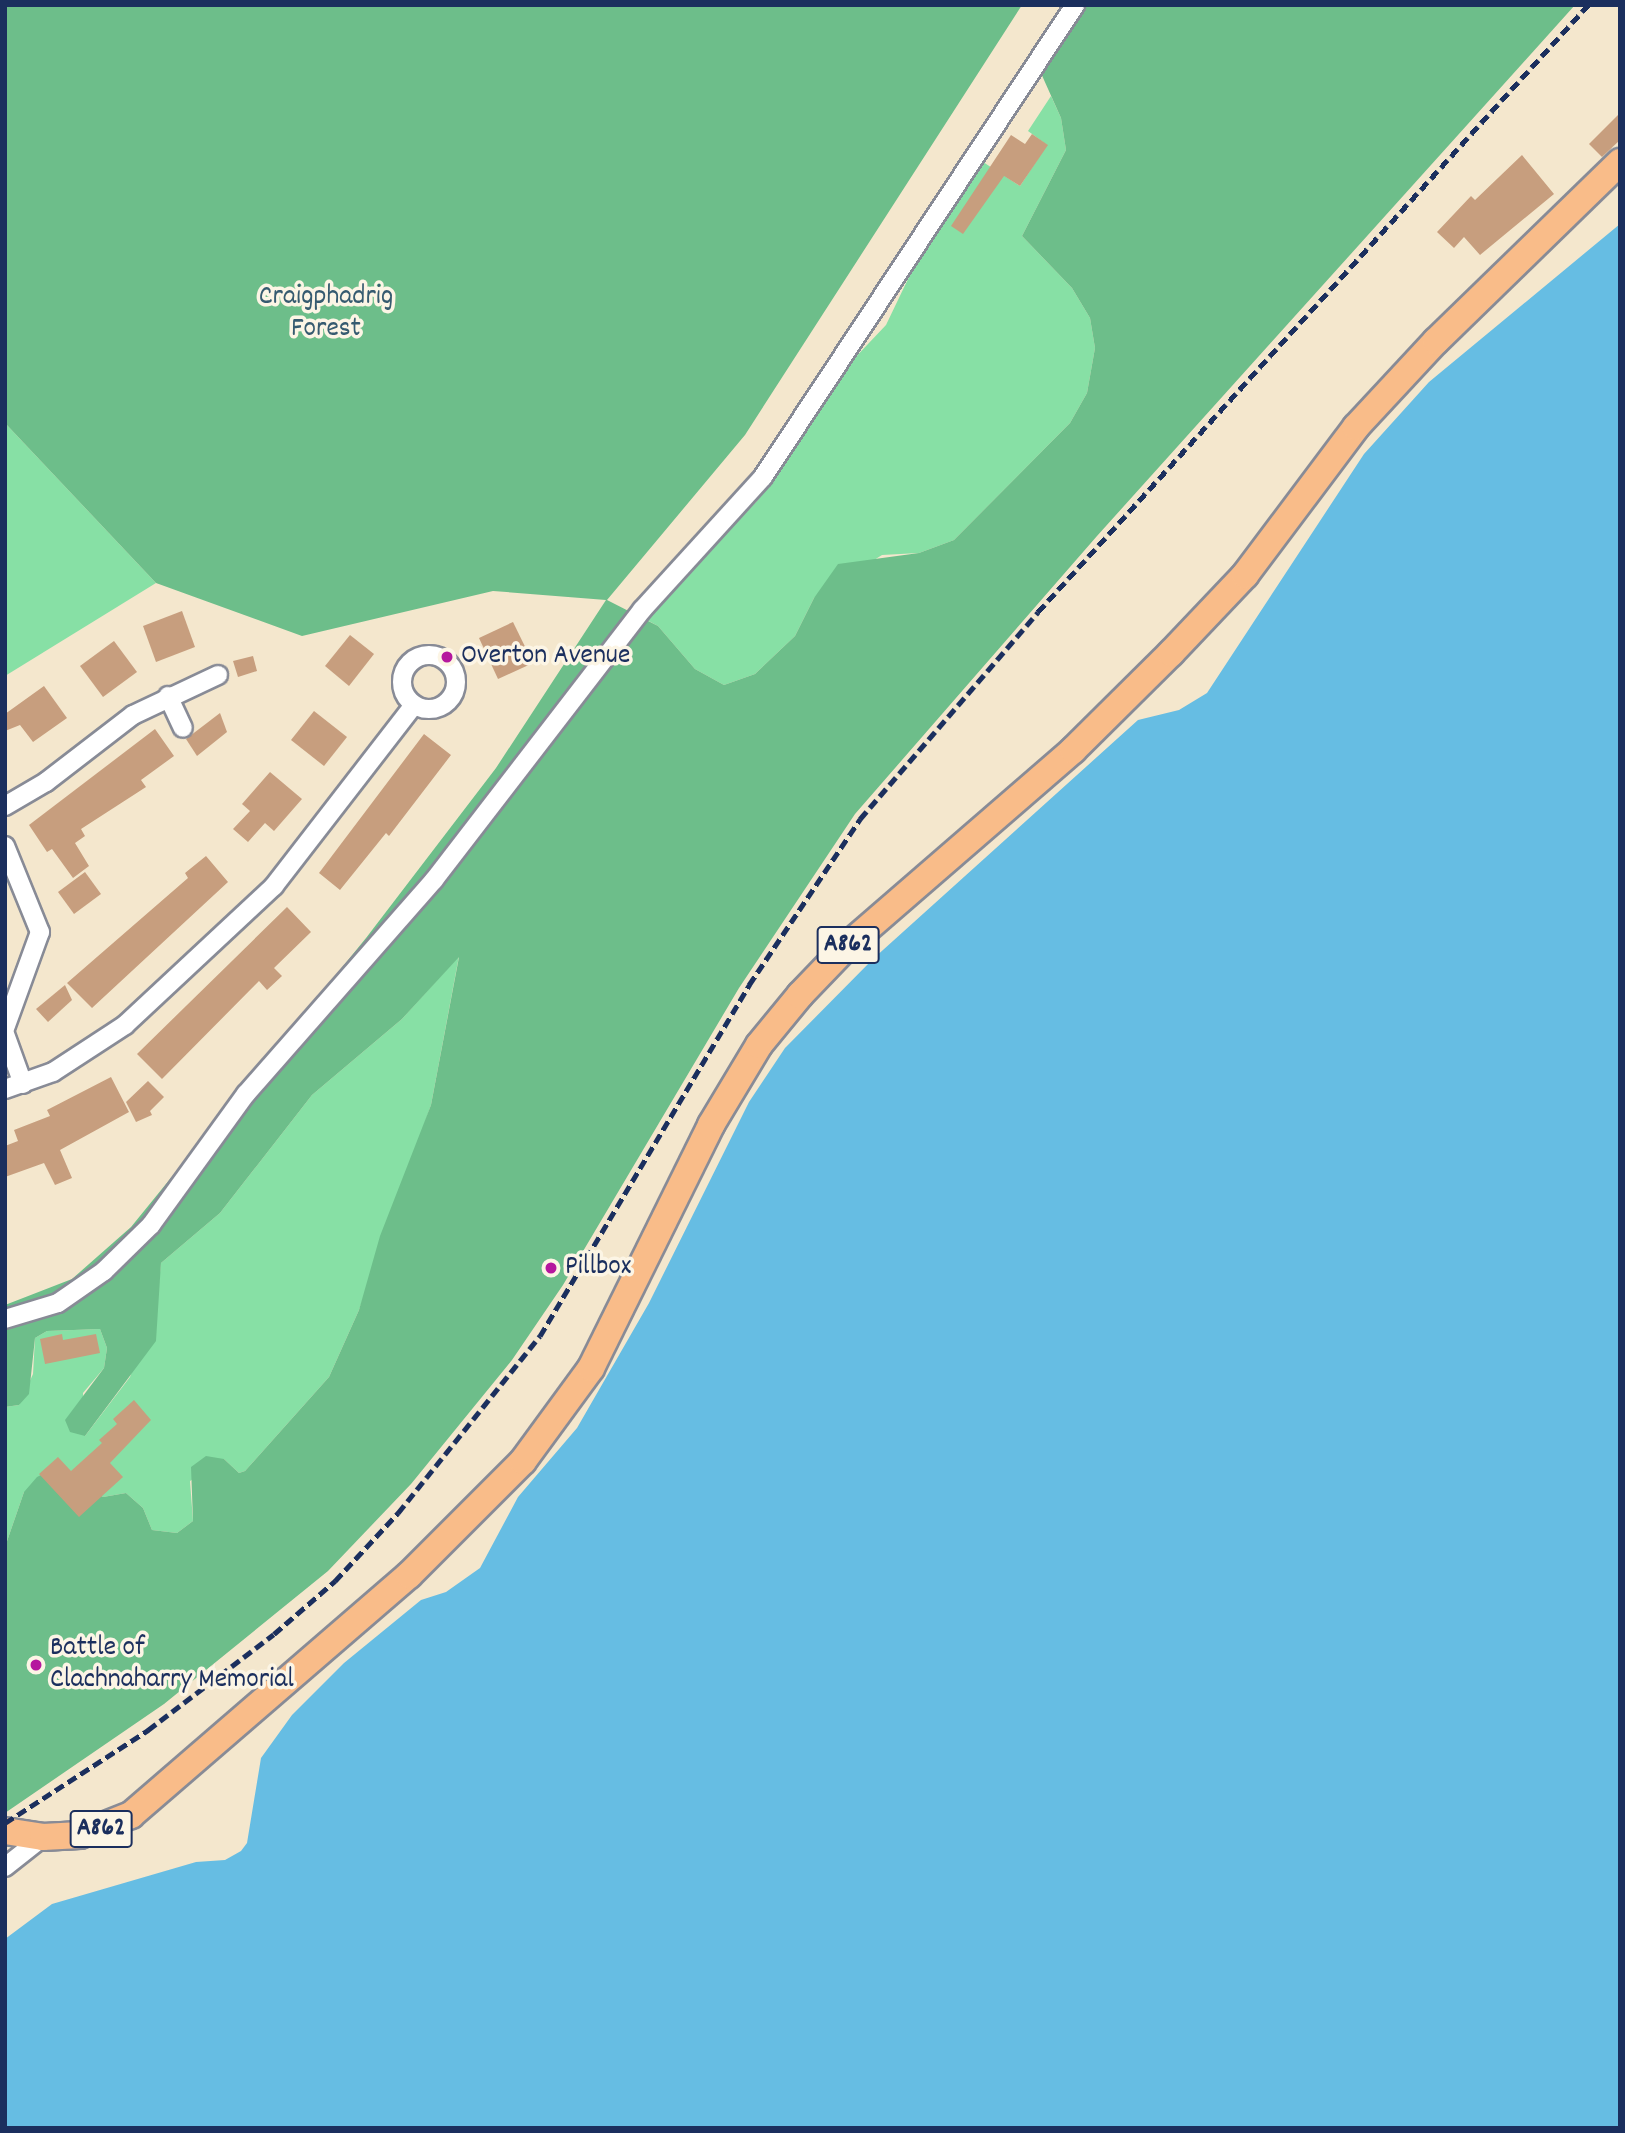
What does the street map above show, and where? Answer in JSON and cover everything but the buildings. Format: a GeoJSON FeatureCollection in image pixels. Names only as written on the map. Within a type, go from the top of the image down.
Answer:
{"type":"FeatureCollection","features":[{"type":"Feature","properties":{"kind":"main road","name":"A862"},"geometry":{"type":"LineString","coordinates":[[25,1834],[80,1835],[107,1827],[163,1791],[409,1575],[523,1461],[591,1368],[711,1125],[759,1045],[800,995],[847,946],[1073,750],[1171,653],[1245,575],[1356,428],[1436,341],[1620,162]]}},
{"type":"Feature","properties":{"kind":"street"},"geometry":{"type":"LineString","coordinates":[[5,1319],[58,1303],[104,1271],[151,1225],[246,1094],[435,880],[642,610],[763,477],[1075,5]]}},
{"type":"Feature","properties":{"kind":"street"},"geometry":{"type":"LineString","coordinates":[[5,806],[46,782],[134,715],[168,696],[218,676]]}},
{"type":"Feature","properties":{"kind":"street"},"geometry":{"type":"LineString","coordinates":[[168,696],[183,728]]}},
{"type":"Feature","properties":{"kind":"street"},"geometry":{"type":"LineString","coordinates":[[5,846],[40,932],[5,1031],[14,1087],[72,1061],[125,1025],[274,886],[414,705]]}},
{"type":"Feature","properties":{"kind":"street"},"geometry":{"type":"LineString","coordinates":[[5,1867],[25,1834]]}},
{"type":"Feature","properties":{"kind":"green space","name":"Craigphadrig Forest"},"geometry":{"type":"Polygon","coordinates":[[[5,5],[1022,5],[745,435],[607,600],[658,626],[695,669],[724,685],[755,674],[795,636],[814,598],[838,564],[919,553],[954,540],[1070,423],[1087,393],[1095,348],[1090,318],[1072,288],[1022,236],[1066,150],[1061,118],[1040,71],[1084,5],[1575,5],[1097,536],[855,814],[739,988],[563,1285],[512,1360],[411,1484],[328,1571],[164,1704],[5,1813],[5,1547],[24,1492],[37,1477],[53,1469],[103,1497],[126,1493],[143,1508],[152,1530],[177,1533],[193,1521],[191,1467],[206,1456],[224,1459],[239,1473],[245,1471],[329,1377],[359,1310],[380,1236],[431,1105],[459,957],[402,1019],[312,1095],[220,1213],[161,1263],[156,1341],[85,1436],[70,1432],[65,1420],[104,1368],[107,1348],[100,1329],[47,1331],[35,1338],[29,1394],[19,1405],[5,1407],[5,1305],[72,1279],[131,1227],[366,938],[496,768],[606,600],[493,591],[302,636],[156,583],[5,423],[5,5]]]}},
{"type":"Feature","properties":{"kind":"green space"},"geometry":{"type":"Polygon","coordinates":[[[1051,96],[1061,118],[1066,150],[1022,236],[1072,288],[1090,318],[1095,348],[1087,393],[1070,423],[954,540],[919,553],[882,555],[814,598],[795,636],[755,674],[724,685],[695,669],[658,626],[645,619],[757,501],[783,467],[850,363],[886,325],[920,254],[980,160],[1020,186],[1047,145],[1028,131],[1051,96]]]}},
{"type":"Feature","properties":{"kind":"green space"},"geometry":{"type":"Polygon","coordinates":[[[5,423],[156,583],[5,676],[5,423]]]}},
{"type":"Feature","properties":{"kind":"green space"},"geometry":{"type":"Polygon","coordinates":[[[459,956],[431,1105],[359,1310],[329,1377],[245,1471],[239,1473],[224,1459],[190,1481],[193,1521],[177,1533],[152,1530],[143,1508],[126,1493],[103,1497],[86,1490],[24,1492],[5,1547],[5,1407],[19,1405],[33,1374],[35,1338],[47,1331],[100,1329],[107,1348],[104,1368],[83,1393],[85,1436],[130,1377],[157,1301],[161,1263],[220,1213],[312,1095],[402,1019],[459,956]]]}},
{"type":"Feature","properties":{"kind":"water"},"geometry":{"type":"Polygon","coordinates":[[[1620,224],[1620,2128],[5,2128],[5,1939],[52,1904],[196,1862],[225,1860],[241,1851],[247,1843],[261,1758],[292,1715],[344,1663],[421,1600],[446,1592],[480,1568],[518,1497],[577,1428],[649,1303],[749,1102],[785,1048],[873,959],[1138,720],[1179,710],[1207,693],[1364,454],[1429,382],[1620,224]]]}},
{"type":"Feature","properties":{"kind":"railway"},"geometry":{"type":"LineString","coordinates":[[5,1823],[148,1730],[274,1634],[335,1581],[398,1513],[540,1336],[749,985],[860,819],[1038,612],[1588,5]]}},
{"type":"Feature","properties":{"kind":"place","name":"Overton Avenue"},"geometry":{"type":"Point","coordinates":[447,657]}},
{"type":"Feature","properties":{"kind":"place","name":"Pillbox"},"geometry":{"type":"Point","coordinates":[551,1268]}},
{"type":"Feature","properties":{"kind":"place","name":"Battle of Clachnaharry Memorial"},"geometry":{"type":"Point","coordinates":[36,1665]}}]}
